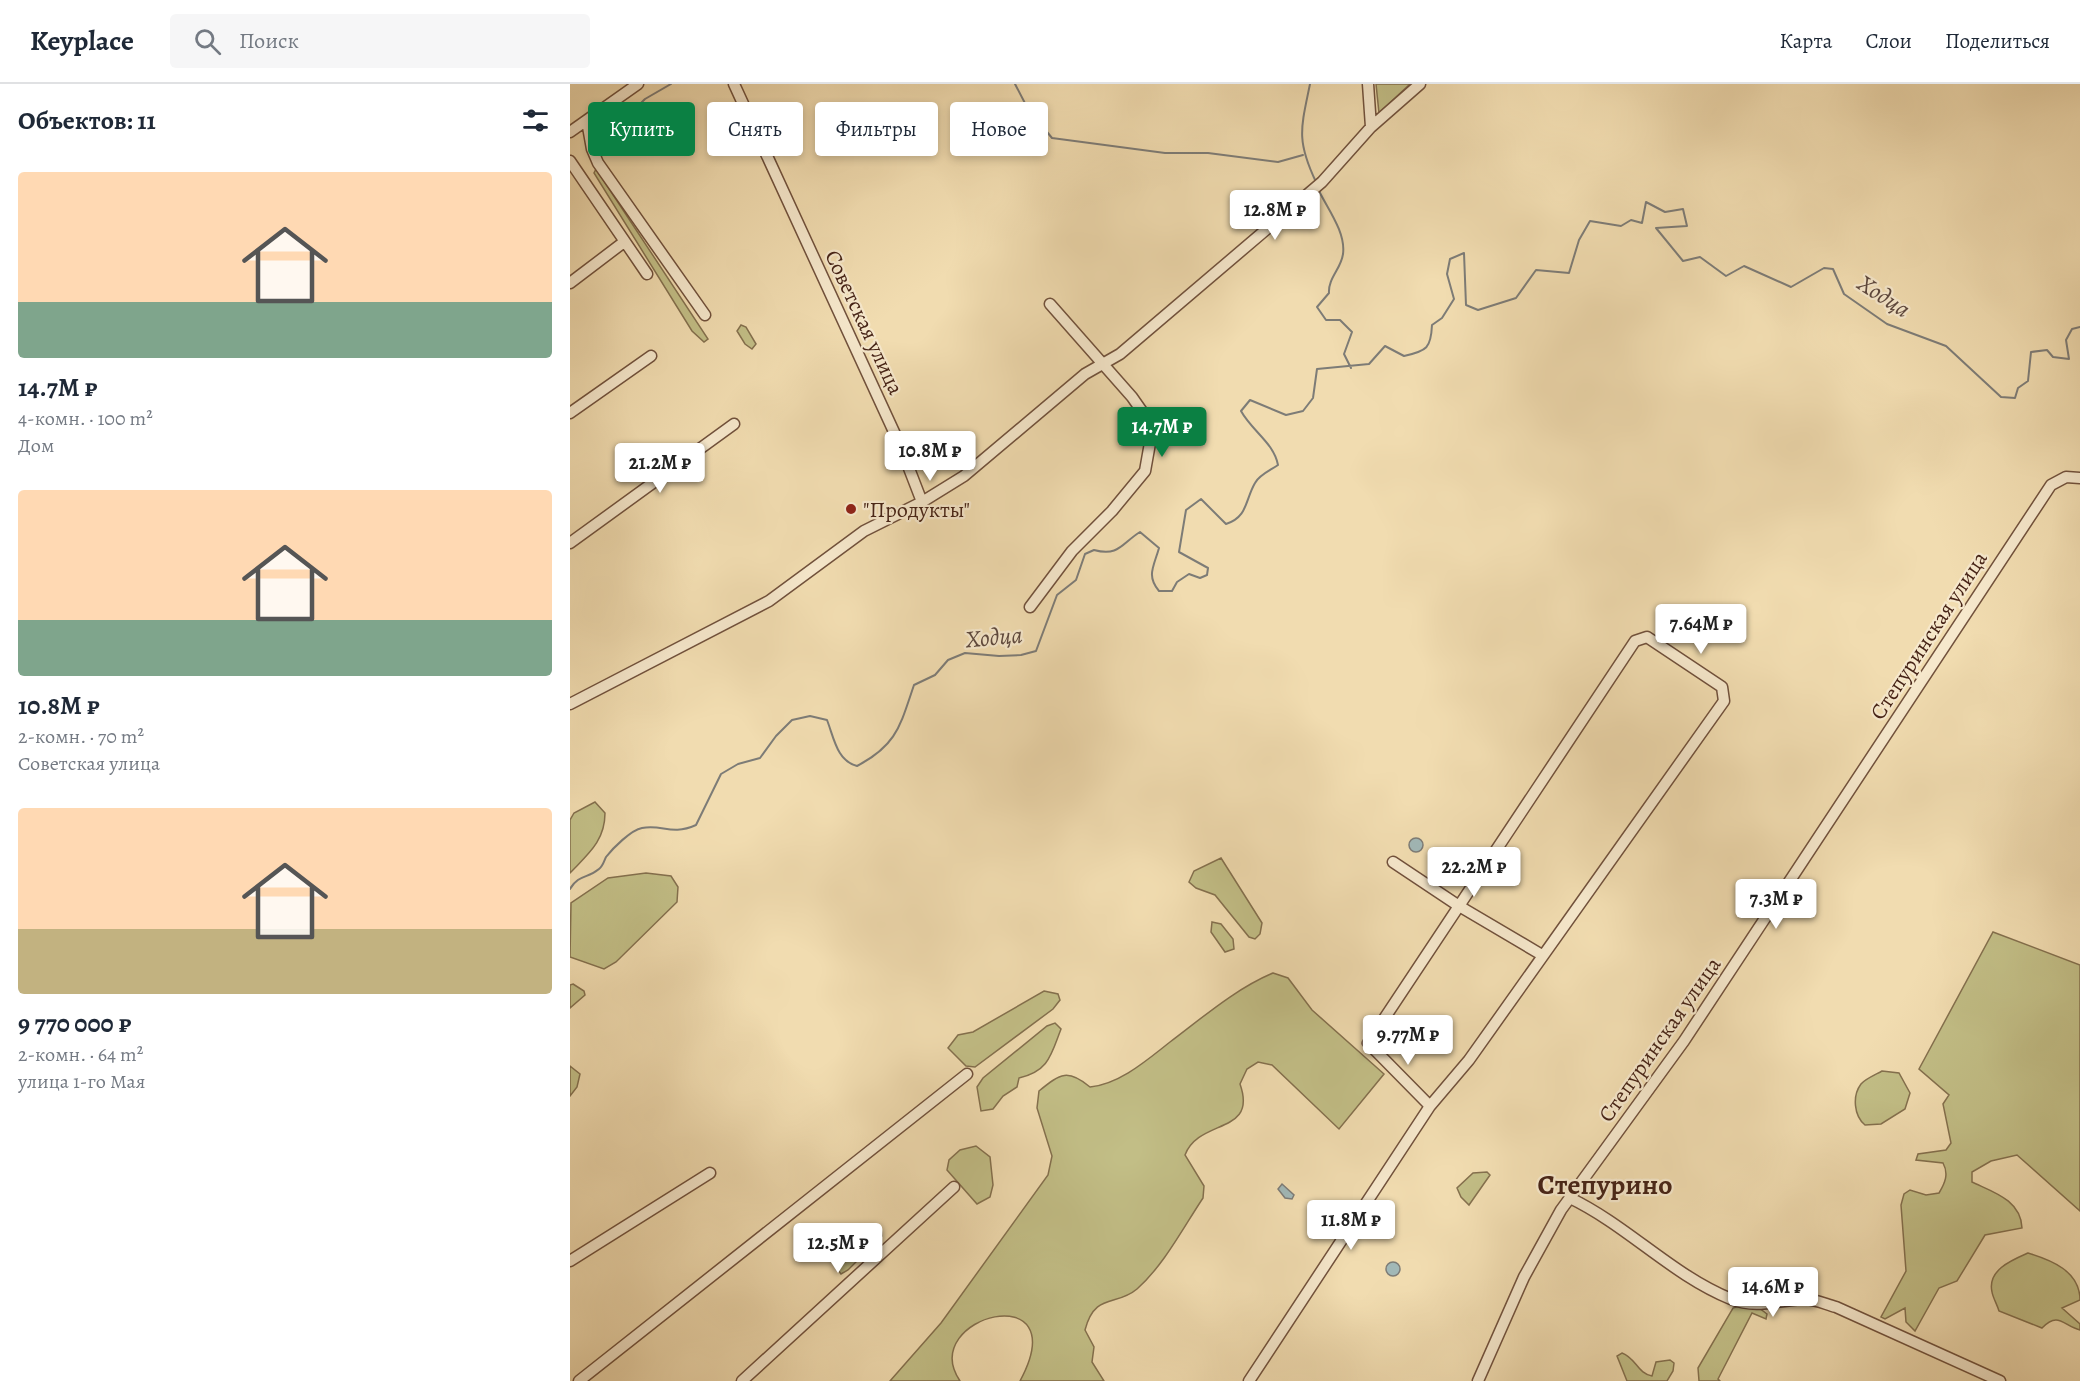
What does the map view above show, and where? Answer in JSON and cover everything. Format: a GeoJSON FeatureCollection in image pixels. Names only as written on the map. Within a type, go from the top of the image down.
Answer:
{"type":"FeatureCollection","features":[{"type":"Feature","properties":{"kind":"street"},"geometry":{"type":"LineString","coordinates":[[570,132],[638,84]]}},
{"type":"Feature","properties":{"kind":"street","name":"Советская улица"},"geometry":{"type":"LineString","coordinates":[[734,84],[900,445],[922,502]]}},
{"type":"Feature","properties":{"kind":"street"},"geometry":{"type":"LineString","coordinates":[[1368,84],[1371,126]]}},
{"type":"Feature","properties":{"kind":"street"},"geometry":{"type":"LineString","coordinates":[[570,704],[770,601],[864,531],[922,502],[964,476],[1085,374],[1120,354],[1322,182],[1371,126],[1420,84]]}},
{"type":"Feature","properties":{"kind":"street"},"geometry":{"type":"LineString","coordinates":[[587,121],[592,149],[598,163],[705,315]]}},
{"type":"Feature","properties":{"kind":"street"},"geometry":{"type":"LineString","coordinates":[[570,162],[647,274]]}},
{"type":"Feature","properties":{"kind":"street"},"geometry":{"type":"LineString","coordinates":[[570,283],[624,242]]}},
{"type":"Feature","properties":{"kind":"street"},"geometry":{"type":"LineString","coordinates":[[1030,607],[1072,551],[1112,512],[1145,471],[1150,442],[1146,417],[1050,304]]}},
{"type":"Feature","properties":{"kind":"street"},"geometry":{"type":"LineString","coordinates":[[570,413],[651,356]]}},
{"type":"Feature","properties":{"kind":"street"},"geometry":{"type":"LineString","coordinates":[[570,543],[734,424]]}},
{"type":"Feature","properties":{"kind":"street","name":"Степуринская улица"},"geometry":{"type":"LineString","coordinates":[[1478,1381],[1524,1277],[1561,1210],[1722,984],[2051,484],[2066,477],[2080,478]]}},
{"type":"Feature","properties":{"kind":"street"},"geometry":{"type":"LineString","coordinates":[[1249,1381],[1430,1106],[1469,1060],[1542,955],[1673,776],[1726,697],[1722,687],[1647,637],[1635,641],[1368,1043],[1430,1106]]}},
{"type":"Feature","properties":{"kind":"street"},"geometry":{"type":"LineString","coordinates":[[1393,862],[1459,906],[1542,955]]}},
{"type":"Feature","properties":{"kind":"street"},"geometry":{"type":"LineString","coordinates":[[579,1381],[967,1074]]}},
{"type":"Feature","properties":{"kind":"street"},"geometry":{"type":"LineString","coordinates":[[570,1261],[710,1173]]}},
{"type":"Feature","properties":{"kind":"street"},"geometry":{"type":"LineString","coordinates":[[742,1381],[954,1187]]}},
{"type":"Feature","properties":{"kind":"street"},"geometry":{"type":"LineString","coordinates":[[1570,1198],[1623,1228],[1676,1269],[1733,1299],[1770,1305],[1801,1299],[1820,1302],[2000,1381]]}},
{"type":"Feature","properties":{"kind":"shaded area"},"geometry":{"type":"Polygon","coordinates":[[[1376,84],[1410,84],[1379,113],[1376,84]]]}},
{"type":"Feature","properties":{"kind":"shaded area"},"geometry":{"type":"Polygon","coordinates":[[[596,169],[708,339],[704,342],[692,331],[594,173],[596,169]]]}},
{"type":"Feature","properties":{"kind":"shaded area"},"geometry":{"type":"Polygon","coordinates":[[[741,325],[746,327],[756,344],[752,349],[745,344],[737,331],[741,325]]]}},
{"type":"Feature","properties":{"kind":"shaded area"},"geometry":{"type":"Polygon","coordinates":[[[595,802],[605,813],[602,832],[589,853],[570,873],[570,820],[574,813],[595,802]]]}},
{"type":"Feature","properties":{"kind":"shaded area"},"geometry":{"type":"Polygon","coordinates":[[[1221,858],[1262,923],[1260,934],[1255,939],[1249,937],[1215,895],[1196,888],[1189,882],[1194,871],[1221,858]]]}},
{"type":"Feature","properties":{"kind":"shaded area"},"geometry":{"type":"Polygon","coordinates":[[[646,873],[671,876],[678,887],[677,902],[616,962],[604,969],[570,957],[571,903],[608,878],[646,873]]]}},
{"type":"Feature","properties":{"kind":"shaded area"},"geometry":{"type":"Polygon","coordinates":[[[1212,922],[1221,924],[1233,939],[1234,949],[1225,952],[1211,932],[1212,922]]]}},
{"type":"Feature","properties":{"kind":"shaded area"},"geometry":{"type":"Polygon","coordinates":[[[1993,932],[2080,965],[2080,1211],[2017,1155],[1991,1161],[1972,1172],[1972,1182],[2004,1198],[2017,1210],[2022,1228],[1985,1235],[1957,1281],[1939,1288],[1915,1331],[1906,1322],[1905,1308],[1885,1319],[1881,1317],[1906,1271],[1901,1205],[1904,1194],[1910,1190],[1926,1195],[1939,1193],[1945,1178],[1946,1171],[1943,1163],[1916,1160],[1918,1154],[1946,1150],[1951,1143],[1943,1104],[1949,1095],[1919,1069],[1993,932]]]}},
{"type":"Feature","properties":{"kind":"shaded area"},"geometry":{"type":"Polygon","coordinates":[[[1273,973],[1288,978],[1312,1010],[1384,1074],[1339,1129],[1272,1065],[1258,1062],[1247,1069],[1240,1084],[1243,1100],[1241,1111],[1234,1119],[1202,1135],[1192,1143],[1185,1155],[1204,1186],[1203,1198],[1164,1258],[1147,1279],[1129,1294],[1100,1305],[1089,1318],[1085,1330],[1094,1347],[1092,1362],[1104,1381],[1020,1381],[1032,1348],[1028,1327],[1014,1317],[995,1317],[975,1324],[959,1339],[952,1358],[960,1381],[890,1381],[941,1323],[1048,1175],[1052,1156],[1037,1108],[1039,1091],[1053,1080],[1064,1076],[1076,1077],[1090,1087],[1122,1076],[1232,996],[1273,973]]]}},
{"type":"Feature","properties":{"kind":"shaded area"},"geometry":{"type":"Polygon","coordinates":[[[573,984],[584,991],[585,995],[570,1008],[570,985],[573,984]]]}},
{"type":"Feature","properties":{"kind":"shaded area"},"geometry":{"type":"Polygon","coordinates":[[[1044,991],[1058,994],[1060,1000],[1053,1009],[975,1067],[966,1066],[948,1048],[958,1035],[973,1032],[1044,991]]]}},
{"type":"Feature","properties":{"kind":"shaded area"},"geometry":{"type":"Polygon","coordinates":[[[1055,1023],[1061,1029],[1048,1061],[1037,1071],[1019,1078],[1017,1087],[1003,1096],[993,1109],[981,1111],[977,1087],[983,1078],[1047,1026],[1055,1023]]]}},
{"type":"Feature","properties":{"kind":"shaded area"},"geometry":{"type":"Polygon","coordinates":[[[570,1066],[580,1074],[577,1087],[570,1096],[570,1066]]]}},
{"type":"Feature","properties":{"kind":"shaded area"},"geometry":{"type":"Polygon","coordinates":[[[1882,1071],[1899,1073],[1910,1093],[1905,1109],[1881,1124],[1865,1125],[1858,1116],[1856,1094],[1863,1082],[1882,1071]]]}},
{"type":"Feature","properties":{"kind":"shaded area"},"geometry":{"type":"Polygon","coordinates":[[[976,1146],[990,1157],[993,1185],[990,1197],[977,1204],[947,1170],[949,1160],[960,1150],[976,1146]]]}},
{"type":"Feature","properties":{"kind":"shaded area"},"geometry":{"type":"Polygon","coordinates":[[[1487,1172],[1490,1175],[1469,1205],[1461,1197],[1457,1188],[1473,1173],[1487,1172]]]}},
{"type":"Feature","properties":{"kind":"shaded area"},"geometry":{"type":"Polygon","coordinates":[[[876,1225],[881,1229],[882,1236],[848,1270],[841,1274],[838,1270],[837,1259],[866,1229],[876,1225]]]}},
{"type":"Feature","properties":{"kind":"shaded area"},"geometry":{"type":"Polygon","coordinates":[[[2028,1253],[2055,1263],[2070,1274],[2075,1281],[2080,1300],[2062,1308],[2080,1324],[2080,1330],[2057,1320],[2042,1328],[1999,1311],[1992,1292],[1993,1278],[2002,1267],[2028,1253]]]}},
{"type":"Feature","properties":{"kind":"shaded area"},"geometry":{"type":"Polygon","coordinates":[[[1739,1306],[1759,1308],[1767,1314],[1766,1319],[1752,1313],[1718,1379],[1720,1381],[1699,1381],[1698,1368],[1733,1308],[1739,1306]]]}},
{"type":"Feature","properties":{"kind":"shaded area"},"geometry":{"type":"Polygon","coordinates":[[[1622,1353],[1631,1358],[1647,1375],[1652,1376],[1656,1362],[1670,1360],[1674,1363],[1673,1371],[1667,1381],[1627,1381],[1617,1356],[1622,1353]]]}},
{"type":"Feature","properties":{"kind":"water"},"geometry":{"type":"Polygon","coordinates":[[[1413,838],[1419,838],[1423,845],[1419,852],[1413,852],[1409,848],[1409,842],[1413,838]]]}},
{"type":"Feature","properties":{"kind":"water"},"geometry":{"type":"Polygon","coordinates":[[[1282,1184],[1294,1195],[1292,1199],[1285,1198],[1278,1189],[1282,1184]]]}},
{"type":"Feature","properties":{"kind":"water"},"geometry":{"type":"Polygon","coordinates":[[[1390,1262],[1396,1262],[1400,1269],[1396,1276],[1390,1276],[1386,1272],[1386,1266],[1390,1262]]]}},
{"type":"Feature","properties":{"kind":"waterway"},"geometry":{"type":"LineString","coordinates":[[642,102],[671,84]]}},
{"type":"Feature","properties":{"kind":"waterway"},"geometry":{"type":"LineString","coordinates":[[1015,84],[1028,109],[1052,138],[1165,153],[1208,153],[1278,162],[1303,155]]}},
{"type":"Feature","properties":{"kind":"waterway"},"geometry":{"type":"LineString","coordinates":[[1310,84],[1302,134],[1305,155],[1316,182]]}},
{"type":"Feature","properties":{"kind":"waterway"},"geometry":{"type":"LineString","coordinates":[[1318,189],[1339,229],[1343,254],[1330,283],[1329,293],[1317,307],[1326,320],[1340,320],[1352,332],[1344,354],[1351,368]]}},
{"type":"Feature","properties":{"kind":"waterway","name":"Ходца"},"geometry":{"type":"LineString","coordinates":[[570,889],[577,881],[599,869],[613,849],[638,829],[656,827],[680,830],[696,825],[721,774],[738,764],[760,758],[776,736],[792,720],[810,716],[827,720],[841,754],[857,766],[889,742],[905,712],[914,685],[935,675],[948,660],[965,653],[999,656],[1021,655],[1036,651],[1057,595],[1076,580],[1085,554],[1094,550],[1102,552],[1115,550],[1140,532],[1159,548],[1152,576],[1159,591],[1172,591],[1177,582],[1189,574],[1200,578],[1207,575],[1208,568],[1179,552],[1186,510],[1201,499],[1226,524],[1233,521],[1245,507],[1257,480],[1278,465],[1272,450],[1241,411],[1250,400],[1286,415],[1303,411],[1313,398],[1317,369],[1369,364],[1385,346],[1404,356],[1423,350],[1429,344],[1432,325],[1442,318],[1454,299],[1447,274],[1450,259],[1464,253],[1466,305],[1478,310],[1516,298],[1536,270],[1569,273],[1579,240],[1590,221],[1621,226],[1631,220],[1642,223],[1646,202],[1665,212],[1683,209],[1687,226],[1656,228],[1683,261],[1700,257],[1726,276],[1744,266],[1791,287],[1824,268],[1833,269],[1844,294],[1887,324],[1946,346],[2001,397],[2015,398],[2018,388],[2028,381],[2031,352],[2047,350],[2053,357],[2069,359],[2066,340],[2072,329],[2080,327]]}},
{"type":"Feature","properties":{"kind":"place","name":"\"Продукты\""},"geometry":{"type":"Point","coordinates":[851,509]}},
{"type":"Feature","properties":{"kind":"district","name":"Степурино"},"geometry":{"type":"Point","coordinates":[1605,1184]}}]}
